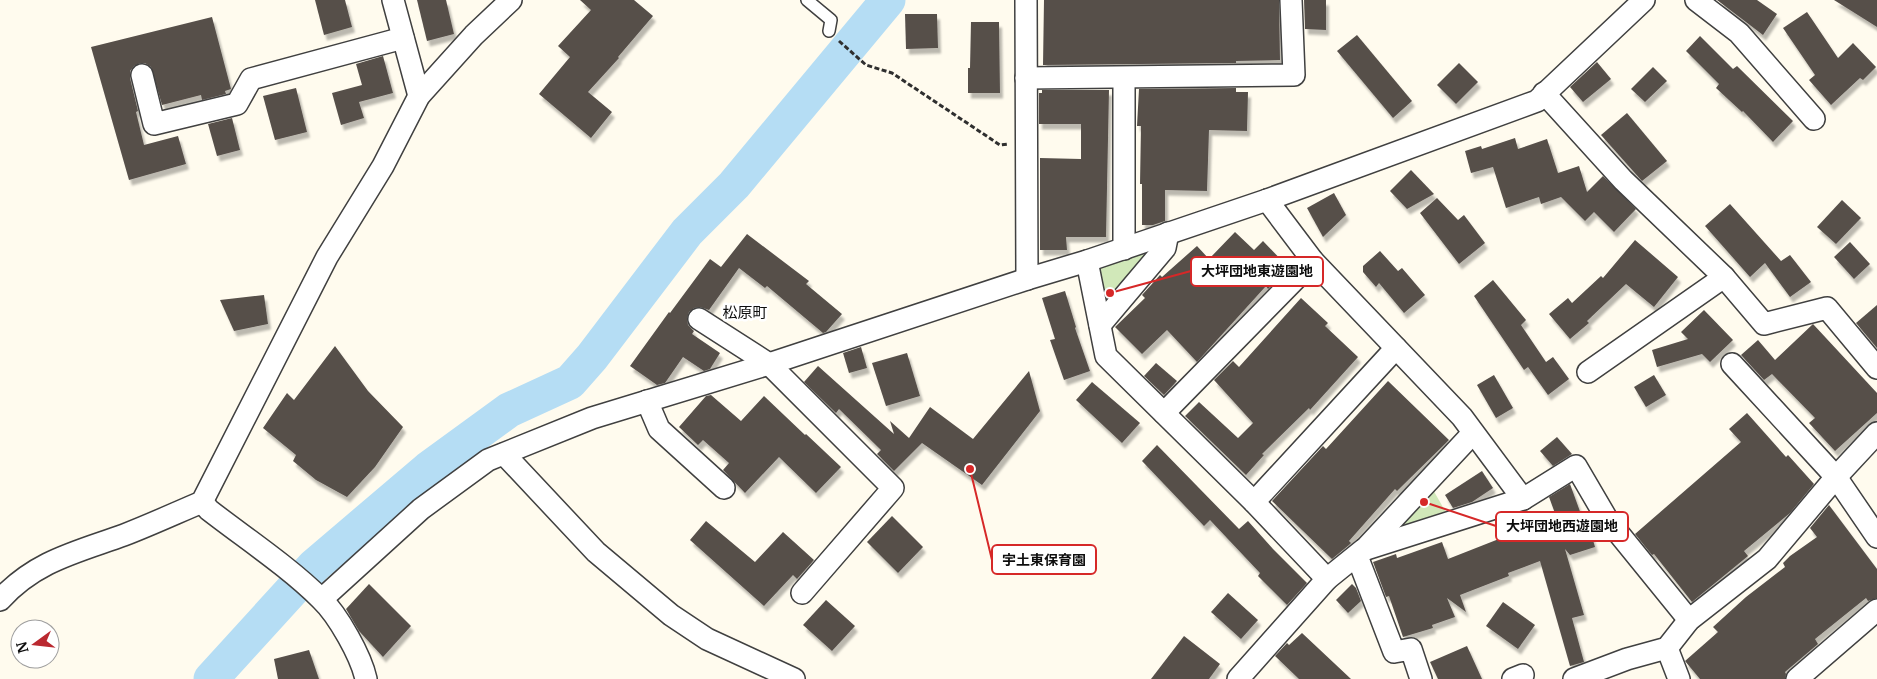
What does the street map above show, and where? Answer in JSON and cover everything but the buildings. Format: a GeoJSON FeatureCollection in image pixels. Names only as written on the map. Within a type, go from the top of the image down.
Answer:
{"type":"FeatureCollection","features":[{"type":"Feature","properties":{"kind":"street"},"geometry":{"type":"LineString","coordinates":[[393,0],[419,96]]}},
{"type":"Feature","properties":{"kind":"street"},"geometry":{"type":"LineString","coordinates":[[0,600],[25,576],[46,563],[126,534],[202,502],[327,256],[383,166],[419,96],[474,35],[512,0]]}},
{"type":"Feature","properties":{"kind":"street"},"geometry":{"type":"LineString","coordinates":[[1026,0],[1027,278]]}},
{"type":"Feature","properties":{"kind":"street"},"geometry":{"type":"LineString","coordinates":[[1026,78],[1294,75],[1291,0]]}},
{"type":"Feature","properties":{"kind":"street"},"geometry":{"type":"LineString","coordinates":[[318,596],[421,510],[488,460],[592,418],[769,364],[1027,278],[1087,261],[1168,234],[1267,200],[1537,100],[1644,0]]}},
{"type":"Feature","properties":{"kind":"street"},"geometry":{"type":"LineString","coordinates":[[1696,0],[1739,33],[1814,119]]}},
{"type":"Feature","properties":{"kind":"street"},"geometry":{"type":"LineString","coordinates":[[142,75],[154,124],[237,104],[251,79],[403,38]]}},
{"type":"Feature","properties":{"kind":"street"},"geometry":{"type":"LineString","coordinates":[[1124,78],[1124,249]]}},
{"type":"Feature","properties":{"kind":"street"},"geometry":{"type":"LineString","coordinates":[[1544,93],[1623,180],[1724,277],[1764,324],[1827,308],[1877,368]]}},
{"type":"Feature","properties":{"kind":"street"},"geometry":{"type":"LineString","coordinates":[[1267,200],[1312,261],[1462,417],[1523,499]]}},
{"type":"Feature","properties":{"kind":"street"},"geometry":{"type":"LineString","coordinates":[[1100,325],[1165,248],[1168,234]]}},
{"type":"Feature","properties":{"kind":"street"},"geometry":{"type":"LineString","coordinates":[[1087,261],[1106,356],[1254,502],[1327,579]]}},
{"type":"Feature","properties":{"kind":"street"},"geometry":{"type":"LineString","coordinates":[[1164,413],[1312,261]]}},
{"type":"Feature","properties":{"kind":"street"},"geometry":{"type":"LineString","coordinates":[[1588,372],[1724,277]]}},
{"type":"Feature","properties":{"kind":"street"},"geometry":{"type":"LineString","coordinates":[[699,319],[769,364],[893,488],[802,593]]}},
{"type":"Feature","properties":{"kind":"street"},"geometry":{"type":"LineString","coordinates":[[1254,502],[1396,348]]}},
{"type":"Feature","properties":{"kind":"street"},"geometry":{"type":"LineString","coordinates":[[1732,364],[1836,477],[1877,537]]}},
{"type":"Feature","properties":{"kind":"street"},"geometry":{"type":"LineString","coordinates":[[648,401],[659,429],[724,488]]}},
{"type":"Feature","properties":{"kind":"street"},"geometry":{"type":"LineString","coordinates":[[1238,679],[1327,579],[1360,553],[1473,433]]}},
{"type":"Feature","properties":{"kind":"street"},"geometry":{"type":"LineString","coordinates":[[1574,679],[1627,659],[1667,648],[1689,620],[1767,559],[1836,477],[1877,433]]}},
{"type":"Feature","properties":{"kind":"street"},"geometry":{"type":"LineString","coordinates":[[504,454],[596,552],[671,615],[706,639],[794,679]]}},
{"type":"Feature","properties":{"kind":"street"},"geometry":{"type":"LineString","coordinates":[[1360,553],[1523,499],[1576,466],[1607,519],[1689,620]]}},
{"type":"Feature","properties":{"kind":"street"},"geometry":{"type":"LineString","coordinates":[[202,502],[209,510],[318,596],[348,635],[361,661],[366,679]]}},
{"type":"Feature","properties":{"kind":"street"},"geometry":{"type":"LineString","coordinates":[[1360,553],[1394,652],[1411,650],[1421,679]]}},
{"type":"Feature","properties":{"kind":"street"},"geometry":{"type":"LineString","coordinates":[[1797,679],[1877,610]]}},
{"type":"Feature","properties":{"kind":"street"},"geometry":{"type":"LineString","coordinates":[[1667,648],[1679,679]]}},
{"type":"Feature","properties":{"kind":"lane"},"geometry":{"type":"LineString","coordinates":[[807,0],[830,20],[829,31]]}},
{"type":"Feature","properties":{"kind":"path"},"geometry":{"type":"LineString","coordinates":[[829,31],[866,65],[892,73],[1000,145],[1026,142]]}},
{"type":"Feature","properties":{"kind":"green space"},"geometry":{"type":"Polygon","coordinates":[[[1168,233],[1100,325],[1087,261],[1168,233]]]}},
{"type":"Feature","properties":{"kind":"green space"},"geometry":{"type":"Polygon","coordinates":[[[1428,481],[1452,523],[1363,550],[1428,481]]]}},
{"type":"Feature","properties":{"kind":"waterway"},"geometry":{"type":"LineString","coordinates":[[211,679],[314,566],[428,469],[509,410],[570,382],[592,357],[687,232],[734,185],[888,0]]}},
{"type":"Feature","properties":{"kind":"place","name":"大坪団地東遊園地"},"geometry":{"type":"Point","coordinates":[1110,293]}},
{"type":"Feature","properties":{"kind":"place","name":"宇土東保育園"},"geometry":{"type":"Point","coordinates":[970,469]}},
{"type":"Feature","properties":{"kind":"place","name":"大坪団地西遊園地"},"geometry":{"type":"Point","coordinates":[1424,502]}},
{"type":"Feature","properties":{"kind":"district","name":"松原町"},"geometry":{"type":"Point","coordinates":[745,312]}}]}
